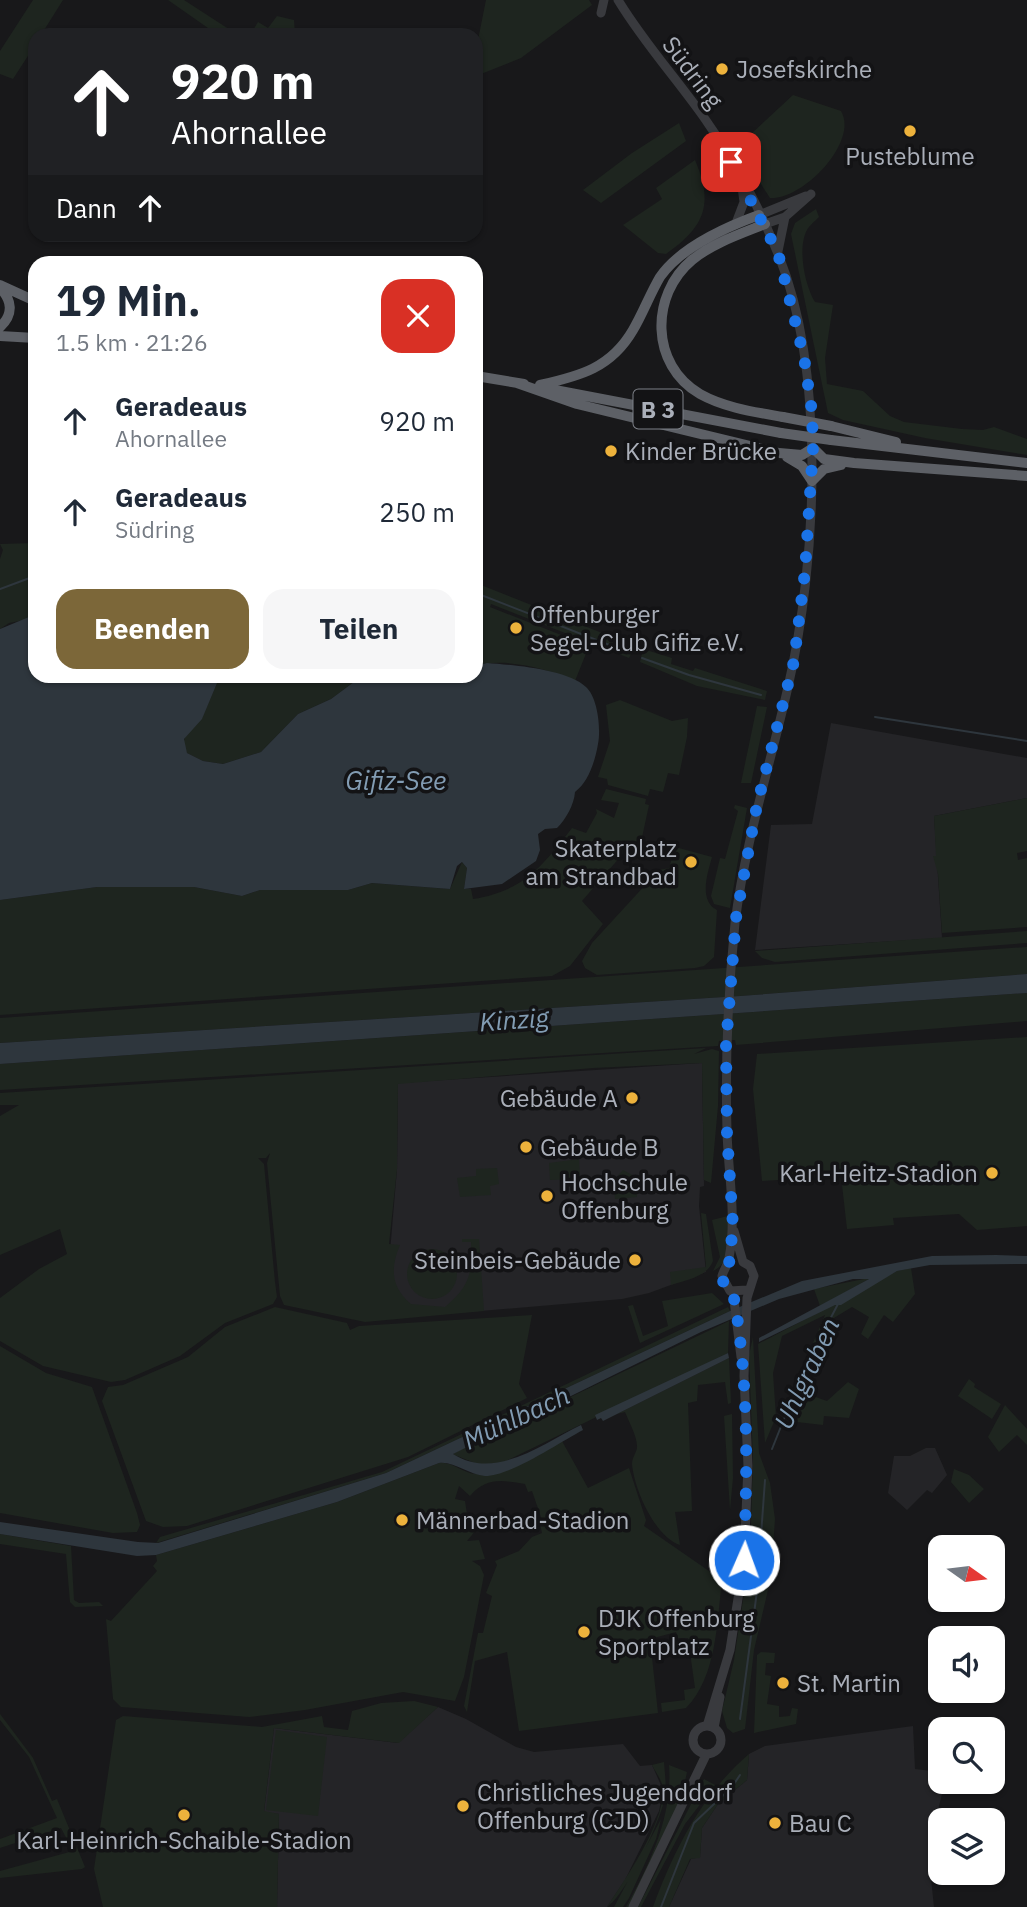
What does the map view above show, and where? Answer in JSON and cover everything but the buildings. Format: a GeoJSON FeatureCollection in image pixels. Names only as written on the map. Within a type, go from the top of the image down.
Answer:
{"type":"FeatureCollection","features":[{"type":"Feature","properties":{"kind":"highway"},"geometry":{"type":"LineString","coordinates":[[535,386],[586,374],[614,356],[632,332],[661,276],[687,252],[736,223],[762,219]]}},
{"type":"Feature","properties":{"kind":"highway"},"geometry":{"type":"LineString","coordinates":[[762,219],[683,269],[674,281],[663,305],[661,334],[666,356],[675,371],[698,393],[738,409],[831,426],[947,455]]}},
{"type":"Feature","properties":{"kind":"highway"},"geometry":{"type":"LineString","coordinates":[[0,286],[28,298]]}},
{"type":"Feature","properties":{"kind":"highway"},"geometry":{"type":"LineString","coordinates":[[0,286],[8,296],[10,308],[6,322],[0,327]]}},
{"type":"Feature","properties":{"kind":"highway"},"geometry":{"type":"LineString","coordinates":[[0,336],[28,338]]}},
{"type":"Feature","properties":{"kind":"highway","name":"B 3"},"geometry":{"type":"LineString","coordinates":[[483,377],[781,433],[1027,463]]}},
{"type":"Feature","properties":{"kind":"highway"},"geometry":{"type":"LineString","coordinates":[[517,383],[577,404],[779,453],[802,456],[813,448],[824,459],[854,463],[1027,476]]}},
{"type":"Feature","properties":{"kind":"highway"},"geometry":{"type":"LineString","coordinates":[[779,453],[802,466],[812,481],[824,469],[854,463]]}},
{"type":"Feature","properties":{"kind":"street"},"geometry":{"type":"LineString","coordinates":[[601,13],[604,0]]}},
{"type":"Feature","properties":{"kind":"street","name":"Südring"},"geometry":{"type":"LineString","coordinates":[[618,0],[656,57],[708,122],[762,219],[778,253],[804,357],[812,412],[812,481],[805,571],[788,688],[757,805],[738,903],[731,967],[726,1045],[727,1133],[733,1226]]}},
{"type":"Feature","properties":{"kind":"street"},"geometry":{"type":"LineString","coordinates":[[736,223],[744,202],[742,182]]}},
{"type":"Feature","properties":{"kind":"street"},"geometry":{"type":"LineString","coordinates":[[811,194],[785,217],[762,219],[811,194]]}},
{"type":"Feature","properties":{"kind":"street"},"geometry":{"type":"LineString","coordinates":[[778,253],[785,217]]}},
{"type":"Feature","properties":{"kind":"street"},"geometry":{"type":"LineString","coordinates":[[733,1226],[743,1262]]}},
{"type":"Feature","properties":{"kind":"street"},"geometry":{"type":"LineString","coordinates":[[703,1754],[717,1751],[721,1743],[710,1727],[738,1609],[744,1560],[748,1466],[744,1376],[733,1292],[722,1281],[723,1271],[729,1264],[733,1226]]}},
{"type":"Feature","properties":{"kind":"street"},"geometry":{"type":"LineString","coordinates":[[729,1264],[743,1262],[750,1266],[754,1276],[747,1294],[744,1376]]}},
{"type":"Feature","properties":{"kind":"street"},"geometry":{"type":"LineString","coordinates":[[733,1292],[747,1294]]}},
{"type":"Feature","properties":{"kind":"street"},"geometry":{"type":"LineString","coordinates":[[703,1754],[694,1746],[693,1737],[699,1729],[710,1727]]}},
{"type":"Feature","properties":{"kind":"street"},"geometry":{"type":"LineString","coordinates":[[633,1907],[656,1864],[703,1754]]}},
{"type":"Feature","properties":{"kind":"shaded area"},"geometry":{"type":"Polygon","coordinates":[[[33,0],[63,0],[45,28],[28,28],[28,56],[13,79],[0,74],[0,51],[33,0]]]}},
{"type":"Feature","properties":{"kind":"shaded area"},"geometry":{"type":"Polygon","coordinates":[[[168,0],[184,0],[227,28],[208,28],[168,0]]]}},
{"type":"Feature","properties":{"kind":"shaded area"},"geometry":{"type":"Polygon","coordinates":[[[486,0],[589,0],[592,5],[521,58],[483,73],[483,28],[480,28],[486,0]]]}},
{"type":"Feature","properties":{"kind":"shaded area"},"geometry":{"type":"Polygon","coordinates":[[[277,16],[294,20],[295,28],[268,28],[277,16]]]}},
{"type":"Feature","properties":{"kind":"shaded area"},"geometry":{"type":"Polygon","coordinates":[[[258,22],[268,28],[254,28],[258,22]]]}},
{"type":"Feature","properties":{"kind":"shaded area"},"geometry":{"type":"Polygon","coordinates":[[[793,95],[841,111],[845,123],[842,138],[825,166],[812,179],[784,196],[770,198],[737,147],[793,95]]]}},
{"type":"Feature","properties":{"kind":"shaded area"},"geometry":{"type":"Polygon","coordinates":[[[679,123],[686,141],[601,203],[583,190],[632,153],[679,123]]]}},
{"type":"Feature","properties":{"kind":"shaded area"},"geometry":{"type":"Polygon","coordinates":[[[695,160],[704,189],[702,213],[690,234],[679,244],[666,254],[658,253],[623,225],[662,199],[656,188],[695,160]]]}},
{"type":"Feature","properties":{"kind":"shaded area"},"geometry":{"type":"Polygon","coordinates":[[[816,209],[819,217],[807,230],[803,256],[805,277],[815,302],[833,305],[825,358],[827,384],[863,391],[890,416],[904,422],[962,429],[983,430],[994,427],[1027,439],[1027,455],[925,438],[843,420],[828,413],[791,234],[795,223],[816,209]]]}},
{"type":"Feature","properties":{"kind":"shaded area"},"geometry":{"type":"Polygon","coordinates":[[[28,543],[28,619],[9,623],[0,629],[0,559],[3,550],[0,544],[28,543]]]}},
{"type":"Feature","properties":{"kind":"shaded area","name":"Offenburger Segel-Club Gifiz e.V."},"geometry":{"type":"Polygon","coordinates":[[[483,586],[635,646],[629,658],[491,604],[490,607],[589,646],[575,681],[527,666],[483,665],[483,586]]]}},
{"type":"Feature","properties":{"kind":"shaded area"},"geometry":{"type":"Polygon","coordinates":[[[643,649],[672,658],[671,664],[693,671],[695,668],[767,691],[765,700],[697,686],[640,662],[643,649]]]}},
{"type":"Feature","properties":{"kind":"shaded area"},"geometry":{"type":"Polygon","coordinates":[[[217,683],[353,683],[331,699],[298,714],[261,752],[223,764],[203,761],[187,753],[183,744],[186,734],[202,718],[217,683]]]}},
{"type":"Feature","properties":{"kind":"shaded area"},"geometry":{"type":"Polygon","coordinates":[[[620,700],[672,721],[688,718],[679,775],[668,773],[663,792],[650,789],[648,796],[608,785],[607,779],[598,777],[610,741],[606,705],[620,700]]]}},
{"type":"Feature","properties":{"kind":"shaded area"},"geometry":{"type":"Polygon","coordinates":[[[757,706],[767,707],[751,783],[741,783],[757,706]]]}},
{"type":"Feature","properties":{"kind":"shaded area"},"geometry":{"type":"Polygon","coordinates":[[[831,723],[1027,758],[1027,798],[934,816],[942,938],[755,950],[771,825],[812,824],[831,723]]]}},
{"type":"Feature","properties":{"kind":"shaded area"},"geometry":{"type":"Polygon","coordinates":[[[606,789],[646,799],[645,804],[649,805],[641,842],[634,841],[582,901],[603,924],[570,966],[552,976],[0,1015],[0,900],[97,887],[194,887],[242,896],[260,890],[348,890],[372,883],[450,889],[462,862],[467,868],[464,889],[471,889],[473,899],[505,890],[530,875],[572,828],[586,833],[597,813],[596,809],[614,818],[619,803],[601,800],[606,789]]]}},
{"type":"Feature","properties":{"kind":"shaded area"},"geometry":{"type":"Polygon","coordinates":[[[1027,798],[1027,851],[1017,853],[1018,860],[1027,858],[1027,927],[942,933],[938,874],[933,856],[936,856],[934,816],[1027,798]]]}},
{"type":"Feature","properties":{"kind":"shaded area"},"geometry":{"type":"Polygon","coordinates":[[[735,805],[747,808],[730,908],[714,904],[711,896],[720,858],[725,859],[738,811],[734,808],[735,805]]]}},
{"type":"Feature","properties":{"kind":"shaded area"},"geometry":{"type":"Polygon","coordinates":[[[675,847],[712,857],[706,893],[711,906],[717,910],[714,957],[704,966],[695,968],[597,975],[585,968],[582,961],[592,943],[659,870],[669,868],[675,847]]]}},
{"type":"Feature","properties":{"kind":"shaded area"},"geometry":{"type":"Polygon","coordinates":[[[1027,931],[1027,943],[775,962],[762,958],[755,951],[1027,931]]]}},
{"type":"Feature","properties":{"kind":"shaded area"},"geometry":{"type":"Polygon","coordinates":[[[1027,947],[1027,974],[740,996],[0,1043],[0,1018],[1027,947]]]}},
{"type":"Feature","properties":{"kind":"shaded area"},"geometry":{"type":"Polygon","coordinates":[[[1027,993],[1027,1021],[736,1045],[735,1040],[719,1041],[718,1046],[0,1090],[0,1064],[1027,993]]]}},
{"type":"Feature","properties":{"kind":"shaded area"},"geometry":{"type":"Polygon","coordinates":[[[1027,1037],[1027,1226],[977,1230],[959,1214],[893,1218],[894,1225],[847,1229],[841,1176],[762,1181],[753,1089],[757,1054],[1027,1037]]]}},
{"type":"Feature","properties":{"kind":"shaded area"},"geometry":{"type":"Polygon","coordinates":[[[706,1048],[694,1054],[712,1049],[719,1051],[718,1106],[711,1183],[704,1180],[702,1063],[593,1068],[398,1084],[397,1169],[389,1244],[400,1245],[394,1269],[396,1284],[411,1304],[445,1307],[465,1285],[470,1270],[471,1242],[462,1242],[462,1239],[479,1239],[484,1311],[365,1322],[284,1305],[280,1296],[267,1163],[270,1153],[266,1158],[258,1158],[264,1164],[277,1297],[273,1304],[225,1323],[180,1356],[125,1380],[111,1382],[43,1366],[0,1341],[0,1298],[39,1269],[67,1254],[60,1229],[0,1255],[0,1116],[19,1105],[0,1105],[0,1093],[706,1048]]]}},
{"type":"Feature","properties":{"kind":"shaded area","name":"Hochschule Offenburg"},"geometry":{"type":"Polygon","coordinates":[[[702,1063],[704,1186],[700,1187],[699,1206],[706,1272],[649,1293],[622,1299],[409,1317],[388,1276],[397,1169],[398,1083],[702,1063]]]}},
{"type":"Feature","properties":{"kind":"shaded area"},"geometry":{"type":"Polygon","coordinates":[[[579,1159],[580,1179],[550,1180],[549,1163],[579,1159]]]}},
{"type":"Feature","properties":{"kind":"shaded area"},"geometry":{"type":"Polygon","coordinates":[[[497,1168],[499,1184],[490,1186],[491,1195],[460,1197],[457,1178],[476,1176],[476,1169],[497,1168]]]}},
{"type":"Feature","properties":{"kind":"shaded area"},"geometry":{"type":"Polygon","coordinates":[[[623,1170],[636,1177],[637,1197],[615,1199],[613,1181],[623,1170]]]}},
{"type":"Feature","properties":{"kind":"shaded area"},"geometry":{"type":"Polygon","coordinates":[[[701,1213],[706,1214],[713,1261],[701,1274],[671,1285],[670,1272],[706,1267],[701,1213]]]}},
{"type":"Feature","properties":{"kind":"shaded area"},"geometry":{"type":"Polygon","coordinates":[[[728,1216],[727,1254],[720,1267],[713,1271],[720,1257],[712,1220],[728,1216]]]}},
{"type":"Feature","properties":{"kind":"shaded area"},"geometry":{"type":"Polygon","coordinates":[[[432,1249],[450,1256],[457,1274],[450,1292],[432,1299],[414,1292],[407,1274],[414,1256],[432,1249]]]}},
{"type":"Feature","properties":{"kind":"shaded area"},"geometry":{"type":"Polygon","coordinates":[[[911,1268],[915,1294],[893,1322],[884,1315],[868,1339],[861,1334],[869,1317],[852,1307],[829,1321],[814,1353],[810,1350],[825,1315],[782,1336],[773,1373],[776,1417],[765,1443],[758,1344],[897,1271],[911,1268]]]}},
{"type":"Feature","properties":{"kind":"shaded area"},"geometry":{"type":"Polygon","coordinates":[[[869,1279],[820,1306],[814,1289],[869,1279]]]}},
{"type":"Feature","properties":{"kind":"shaded area"},"geometry":{"type":"Polygon","coordinates":[[[712,1293],[724,1304],[640,1343],[628,1306],[633,1305],[643,1336],[668,1326],[662,1301],[712,1293]]]}},
{"type":"Feature","properties":{"kind":"shaded area"},"geometry":{"type":"Polygon","coordinates":[[[275,1307],[347,1323],[350,1330],[359,1326],[532,1315],[519,1384],[527,1398],[408,1457],[187,1526],[163,1527],[146,1521],[102,1401],[108,1387],[123,1385],[188,1357],[225,1327],[275,1307]]]}},
{"type":"Feature","properties":{"kind":"shaded area"},"geometry":{"type":"Polygon","coordinates":[[[728,1307],[730,1311],[386,1473],[156,1543],[160,1537],[382,1472],[728,1307]]]}},
{"type":"Feature","properties":{"kind":"shaded area"},"geometry":{"type":"Polygon","coordinates":[[[729,1321],[728,1353],[502,1463],[480,1465],[452,1454],[729,1321]]]}},
{"type":"Feature","properties":{"kind":"shaded area"},"geometry":{"type":"Polygon","coordinates":[[[753,1337],[759,1453],[770,1483],[775,1519],[771,1577],[754,1650],[745,1729],[733,1733],[727,1728],[722,1711],[734,1660],[750,1553],[753,1461],[749,1355],[753,1337]]]}},
{"type":"Feature","properties":{"kind":"shaded area"},"geometry":{"type":"Polygon","coordinates":[[[0,1346],[46,1373],[92,1387],[137,1513],[140,1525],[137,1532],[113,1533],[0,1513],[0,1346]]]}},
{"type":"Feature","properties":{"kind":"shaded area"},"geometry":{"type":"Polygon","coordinates":[[[729,1358],[731,1403],[728,1404],[725,1382],[698,1385],[697,1401],[688,1403],[692,1511],[675,1512],[680,1545],[662,1532],[641,1499],[632,1462],[637,1448],[635,1435],[625,1412],[617,1414],[729,1358]]]}},
{"type":"Feature","properties":{"kind":"shaded area"},"geometry":{"type":"Polygon","coordinates":[[[969,1379],[975,1384],[974,1387],[1001,1404],[992,1419],[958,1396],[969,1379]]]}},
{"type":"Feature","properties":{"kind":"shaded area"},"geometry":{"type":"Polygon","coordinates":[[[848,1382],[859,1389],[849,1418],[824,1416],[823,1425],[788,1421],[802,1388],[811,1392],[810,1395],[827,1401],[848,1382]]]}},
{"type":"Feature","properties":{"kind":"shaded area"},"geometry":{"type":"Polygon","coordinates":[[[1005,1405],[1027,1429],[1027,1445],[1017,1435],[999,1452],[988,1437],[1005,1405]]]}},
{"type":"Feature","properties":{"kind":"shaded area"},"geometry":{"type":"Polygon","coordinates":[[[732,1414],[733,1478],[730,1510],[724,1416],[732,1414]]]}},
{"type":"Feature","properties":{"kind":"shaded area"},"geometry":{"type":"Polygon","coordinates":[[[562,1441],[588,1488],[629,1468],[646,1520],[644,1526],[722,1580],[717,1630],[710,1664],[704,1681],[686,1708],[662,1712],[661,1703],[685,1700],[684,1690],[695,1688],[688,1638],[678,1638],[676,1632],[650,1639],[658,1713],[519,1731],[507,1652],[475,1661],[467,1712],[464,1706],[478,1633],[483,1633],[492,1596],[486,1593],[497,1565],[495,1561],[519,1551],[532,1537],[542,1533],[540,1524],[543,1523],[532,1491],[528,1492],[525,1484],[502,1481],[488,1483],[470,1496],[459,1486],[455,1499],[465,1501],[467,1514],[476,1530],[467,1541],[479,1540],[485,1559],[472,1561],[480,1566],[484,1575],[464,1677],[455,1701],[403,1692],[249,1717],[121,1707],[113,1699],[106,1619],[111,1621],[157,1571],[153,1566],[157,1561],[156,1555],[337,1502],[439,1463],[475,1474],[498,1472],[520,1464],[562,1441]]]}},
{"type":"Feature","properties":{"kind":"shaded area"},"geometry":{"type":"Polygon","coordinates":[[[926,1448],[935,1448],[947,1475],[932,1493],[927,1490],[907,1510],[888,1493],[894,1456],[910,1456],[926,1448]]]}},
{"type":"Feature","properties":{"kind":"shaded area"},"geometry":{"type":"Polygon","coordinates":[[[954,1469],[969,1475],[984,1489],[969,1503],[951,1482],[954,1469]]]}},
{"type":"Feature","properties":{"kind":"shaded area"},"geometry":{"type":"Polygon","coordinates":[[[0,1534],[71,1546],[74,1600],[79,1603],[99,1602],[103,1606],[75,1607],[70,1602],[66,1554],[0,1544],[0,1534]]]}},
{"type":"Feature","properties":{"kind":"shaded area"},"geometry":{"type":"Polygon","coordinates":[[[761,1652],[775,1653],[774,1663],[766,1663],[765,1675],[771,1676],[767,1704],[779,1706],[779,1717],[790,1716],[792,1708],[798,1709],[796,1724],[754,1733],[757,1655],[761,1652]]]}},
{"type":"Feature","properties":{"kind":"shaded area","name":"Karl-Heinrich-Schaible-Stadion"},"geometry":{"type":"Polygon","coordinates":[[[414,1701],[438,1707],[399,1743],[274,1728],[264,1811],[279,1814],[277,1907],[103,1907],[94,1869],[116,1720],[123,1716],[262,1727],[322,1716],[324,1727],[348,1730],[352,1711],[381,1703],[414,1701]]]}},
{"type":"Feature","properties":{"kind":"shaded area","name":"Christliches Jugenddorf Offenburg (CJD)"},"geometry":{"type":"Polygon","coordinates":[[[438,1707],[516,1747],[534,1752],[623,1744],[640,1766],[652,1765],[663,1790],[659,1811],[625,1880],[607,1907],[277,1907],[279,1814],[264,1812],[274,1728],[398,1743],[438,1707]]]}},
{"type":"Feature","properties":{"kind":"shaded area"},"geometry":{"type":"Polygon","coordinates":[[[0,1714],[33,1758],[52,1801],[57,1799],[85,1867],[82,1869],[0,1878],[0,1871],[73,1851],[61,1828],[0,1848],[0,1839],[57,1818],[29,1757],[0,1720],[0,1714]]]}},
{"type":"Feature","properties":{"kind":"shaded area"},"geometry":{"type":"Polygon","coordinates":[[[913,1726],[915,1769],[928,1771],[928,1794],[942,1794],[938,1808],[928,1808],[928,1885],[932,1885],[934,1907],[669,1907],[691,1859],[700,1857],[702,1828],[718,1804],[747,1780],[749,1754],[765,1746],[913,1726]]]}},
{"type":"Feature","properties":{"kind":"shaded area"},"geometry":{"type":"Polygon","coordinates":[[[276,1730],[327,1737],[318,1816],[266,1810],[276,1730]]]}},
{"type":"Feature","properties":{"kind":"shaded area"},"geometry":{"type":"Polygon","coordinates":[[[749,1754],[747,1780],[718,1804],[702,1828],[700,1858],[690,1859],[669,1907],[653,1907],[691,1824],[717,1787],[749,1754]]]}},
{"type":"Feature","properties":{"kind":"shaded area"},"geometry":{"type":"Polygon","coordinates":[[[664,1762],[665,1796],[656,1826],[623,1889],[607,1907],[633,1867],[657,1819],[662,1804],[663,1787],[652,1765],[664,1762]]]}},
{"type":"Feature","properties":{"kind":"shaded area"},"geometry":{"type":"Polygon","coordinates":[[[669,1765],[687,1772],[683,1790],[662,1841],[629,1907],[626,1907],[658,1839],[667,1802],[669,1765]]]}},
{"type":"Feature","properties":{"kind":"shaded area"},"geometry":{"type":"Polygon","coordinates":[[[704,1779],[715,1785],[685,1824],[641,1907],[638,1907],[704,1779]]]}},
{"type":"Feature","properties":{"kind":"shaded area"},"geometry":{"type":"Polygon","coordinates":[[[661,1819],[656,1839],[629,1898],[623,1907],[614,1907],[661,1819]]]}},
{"type":"Feature","properties":{"kind":"water","name":"Gifiz-See"},"geometry":{"type":"Polygon","coordinates":[[[28,617],[28,683],[217,683],[202,719],[184,739],[187,753],[203,761],[223,764],[261,752],[298,714],[331,699],[353,683],[483,683],[483,664],[487,663],[553,672],[586,687],[598,714],[597,750],[591,770],[575,792],[571,807],[563,820],[557,828],[545,829],[538,834],[540,850],[536,861],[502,884],[464,889],[467,868],[462,862],[457,866],[450,889],[372,883],[348,890],[260,890],[242,896],[194,887],[97,887],[0,900],[0,629],[28,617]]]}},
{"type":"Feature","properties":{"kind":"water","name":"Kinzig"},"geometry":{"type":"Polygon","coordinates":[[[1027,974],[1027,993],[0,1064],[0,1043],[740,996],[1027,974]]]}},
{"type":"Feature","properties":{"kind":"water","name":"Mühlbach"},"geometry":{"type":"Polygon","coordinates":[[[932,1256],[1027,1256],[1027,1264],[930,1265],[897,1271],[841,1305],[835,1305],[759,1342],[759,1338],[869,1279],[853,1279],[779,1299],[701,1332],[453,1454],[485,1464],[502,1462],[534,1450],[581,1425],[583,1430],[521,1465],[496,1475],[479,1475],[450,1464],[439,1463],[337,1502],[156,1555],[137,1556],[0,1534],[0,1522],[158,1543],[386,1473],[730,1311],[802,1281],[932,1256]]]}},
{"type":"Feature","properties":{"kind":"water"},"geometry":{"type":"Polygon","coordinates":[[[728,1353],[729,1358],[603,1421],[601,1418],[597,1420],[595,1415],[728,1353]]]}},
{"type":"Feature","properties":{"kind":"waterway"},"geometry":{"type":"LineString","coordinates":[[0,589],[28,579]]}},
{"type":"Feature","properties":{"kind":"waterway"},"geometry":{"type":"LineString","coordinates":[[483,596],[630,653]]}},
{"type":"Feature","properties":{"kind":"waterway"},"geometry":{"type":"LineString","coordinates":[[642,658],[689,675],[761,695]]}},
{"type":"Feature","properties":{"kind":"waterway"},"geometry":{"type":"LineString","coordinates":[[875,717],[1027,741]]}},
{"type":"Feature","properties":{"kind":"waterway","name":"Uhlgraben"},"geometry":{"type":"LineString","coordinates":[[772,1449],[804,1369],[838,1304]]}},
{"type":"Feature","properties":{"kind":"waterway","name":"Uhlgraben"},"geometry":{"type":"LineString","coordinates":[[740,1719],[757,1591],[765,1480]]}},
{"type":"Feature","properties":{"kind":"waterway","name":"Uhlgraben"},"geometry":{"type":"LineString","coordinates":[[661,1907],[694,1823],[732,1787],[740,1775]]}},
{"type":"Feature","properties":{"kind":"place","name":"Josefskirche"},"geometry":{"type":"Point","coordinates":[722,69]}},
{"type":"Feature","properties":{"kind":"place","name":"Pusteblume"},"geometry":{"type":"Point","coordinates":[910,131]}},
{"type":"Feature","properties":{"kind":"place","name":"Kinder Brücke"},"geometry":{"type":"Point","coordinates":[611,451]}},
{"type":"Feature","properties":{"kind":"place","name":"Offenburger Segel-Club Gifiz e.V."},"geometry":{"type":"Point","coordinates":[516,628]}},
{"type":"Feature","properties":{"kind":"place","name":"Skaterplatz am Strandbad"},"geometry":{"type":"Point","coordinates":[691,862]}},
{"type":"Feature","properties":{"kind":"place","name":"Gebäude A"},"geometry":{"type":"Point","coordinates":[632,1098]}},
{"type":"Feature","properties":{"kind":"place","name":"Gebäude B"},"geometry":{"type":"Point","coordinates":[526,1147]}},
{"type":"Feature","properties":{"kind":"place","name":"Karl-Heitz-Stadion"},"geometry":{"type":"Point","coordinates":[992,1173]}},
{"type":"Feature","properties":{"kind":"place","name":"Hochschule Offenburg"},"geometry":{"type":"Point","coordinates":[547,1196]}},
{"type":"Feature","properties":{"kind":"place","name":"Steinbeis-Gebäude"},"geometry":{"type":"Point","coordinates":[635,1260]}},
{"type":"Feature","properties":{"kind":"place","name":"Männerbad-Stadion"},"geometry":{"type":"Point","coordinates":[402,1520]}},
{"type":"Feature","properties":{"kind":"place","name":"DJK Offenburg Sportplatz"},"geometry":{"type":"Point","coordinates":[584,1632]}},
{"type":"Feature","properties":{"kind":"place","name":"St. Martin"},"geometry":{"type":"Point","coordinates":[783,1683]}},
{"type":"Feature","properties":{"kind":"place","name":"Christliches Jugenddorf Offenburg (CJD)"},"geometry":{"type":"Point","coordinates":[463,1806]}},
{"type":"Feature","properties":{"kind":"place","name":"Karl-Heinrich-Schaible-Stadion"},"geometry":{"type":"Point","coordinates":[184,1815]}},
{"type":"Feature","properties":{"kind":"place","name":"Bau C"},"geometry":{"type":"Point","coordinates":[775,1823]}},
{"type":"Feature","properties":{"kind":"route"},"geometry":{"type":"LineString","coordinates":[[731,162],[778,253],[804,357],[812,412],[813,448],[805,571],[794,661],[761,785],[746,855],[736,918],[726,1045],[727,1133],[733,1226],[729,1264],[723,1271],[722,1281],[727,1289],[733,1292],[744,1376],[748,1466],[744,1560]]}}]}
